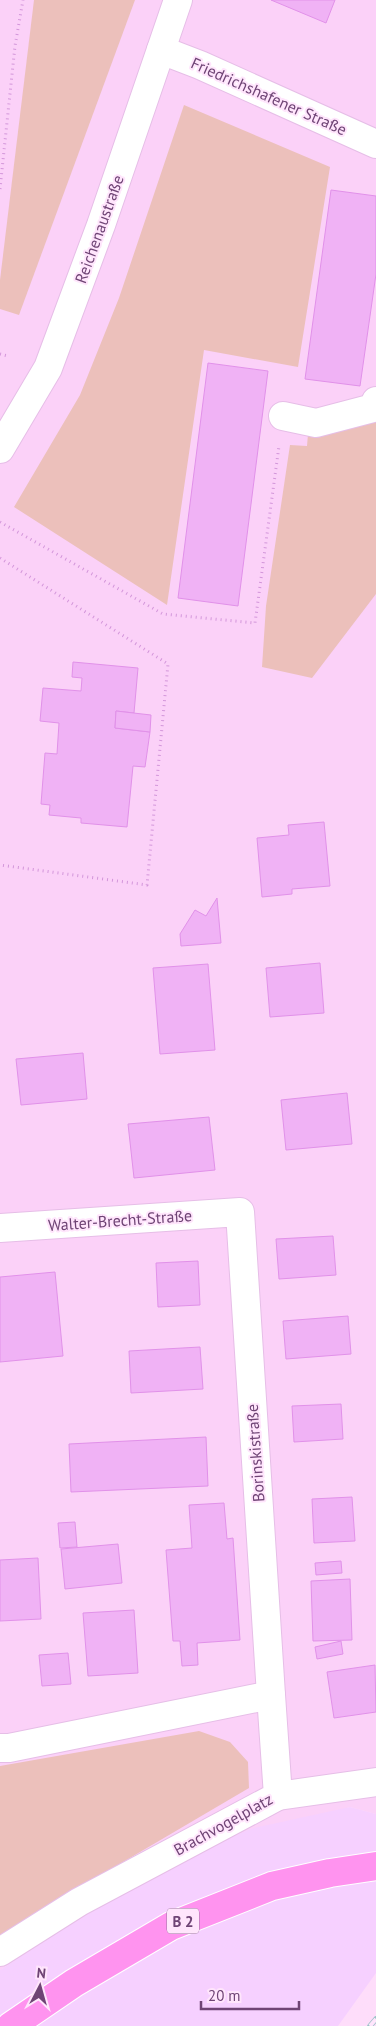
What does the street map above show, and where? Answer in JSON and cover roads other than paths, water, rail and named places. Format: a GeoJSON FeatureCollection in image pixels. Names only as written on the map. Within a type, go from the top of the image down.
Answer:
{"type":"FeatureCollection","features":[{"type":"Feature","properties":{"kind":"main road","name":"B 2"},"geometry":{"type":"LineString","coordinates":[[11,2026],[74,1983],[171,1926],[272,1886],[330,1873],[376,1866]]}},
{"type":"Feature","properties":{"kind":"street","name":"Reichenaustraße"},"geometry":{"type":"LineString","coordinates":[[0,449],[48,368],[101,225],[178,0]]}},
{"type":"Feature","properties":{"kind":"street","name":"Friedrichshafener Straße"},"geometry":{"type":"LineString","coordinates":[[161,50],[200,65],[376,144]]}},
{"type":"Feature","properties":{"kind":"street"},"geometry":{"type":"LineString","coordinates":[[283,416],[316,423],[374,408],[376,401]]}},
{"type":"Feature","properties":{"kind":"street","name":"Walter-Brecht-Straße"},"geometry":{"type":"LineString","coordinates":[[0,1228],[240,1212]]}},
{"type":"Feature","properties":{"kind":"street","name":"Borinskistraße"},"geometry":{"type":"LineString","coordinates":[[240,1212],[271,1695]]}},
{"type":"Feature","properties":{"kind":"street"},"geometry":{"type":"LineString","coordinates":[[0,1748],[8,1748],[271,1695]]}},
{"type":"Feature","properties":{"kind":"street","name":"Brachvogelplatz"},"geometry":{"type":"LineString","coordinates":[[0,1952],[79,1902],[278,1796],[271,1695]]}},
{"type":"Feature","properties":{"kind":"street"},"geometry":{"type":"LineString","coordinates":[[278,1796],[376,1782]]}},
{"type":"Feature","properties":{"kind":"railway"},"geometry":{"type":"LineString","coordinates":[[370,2026],[376,2019]]}}]}
